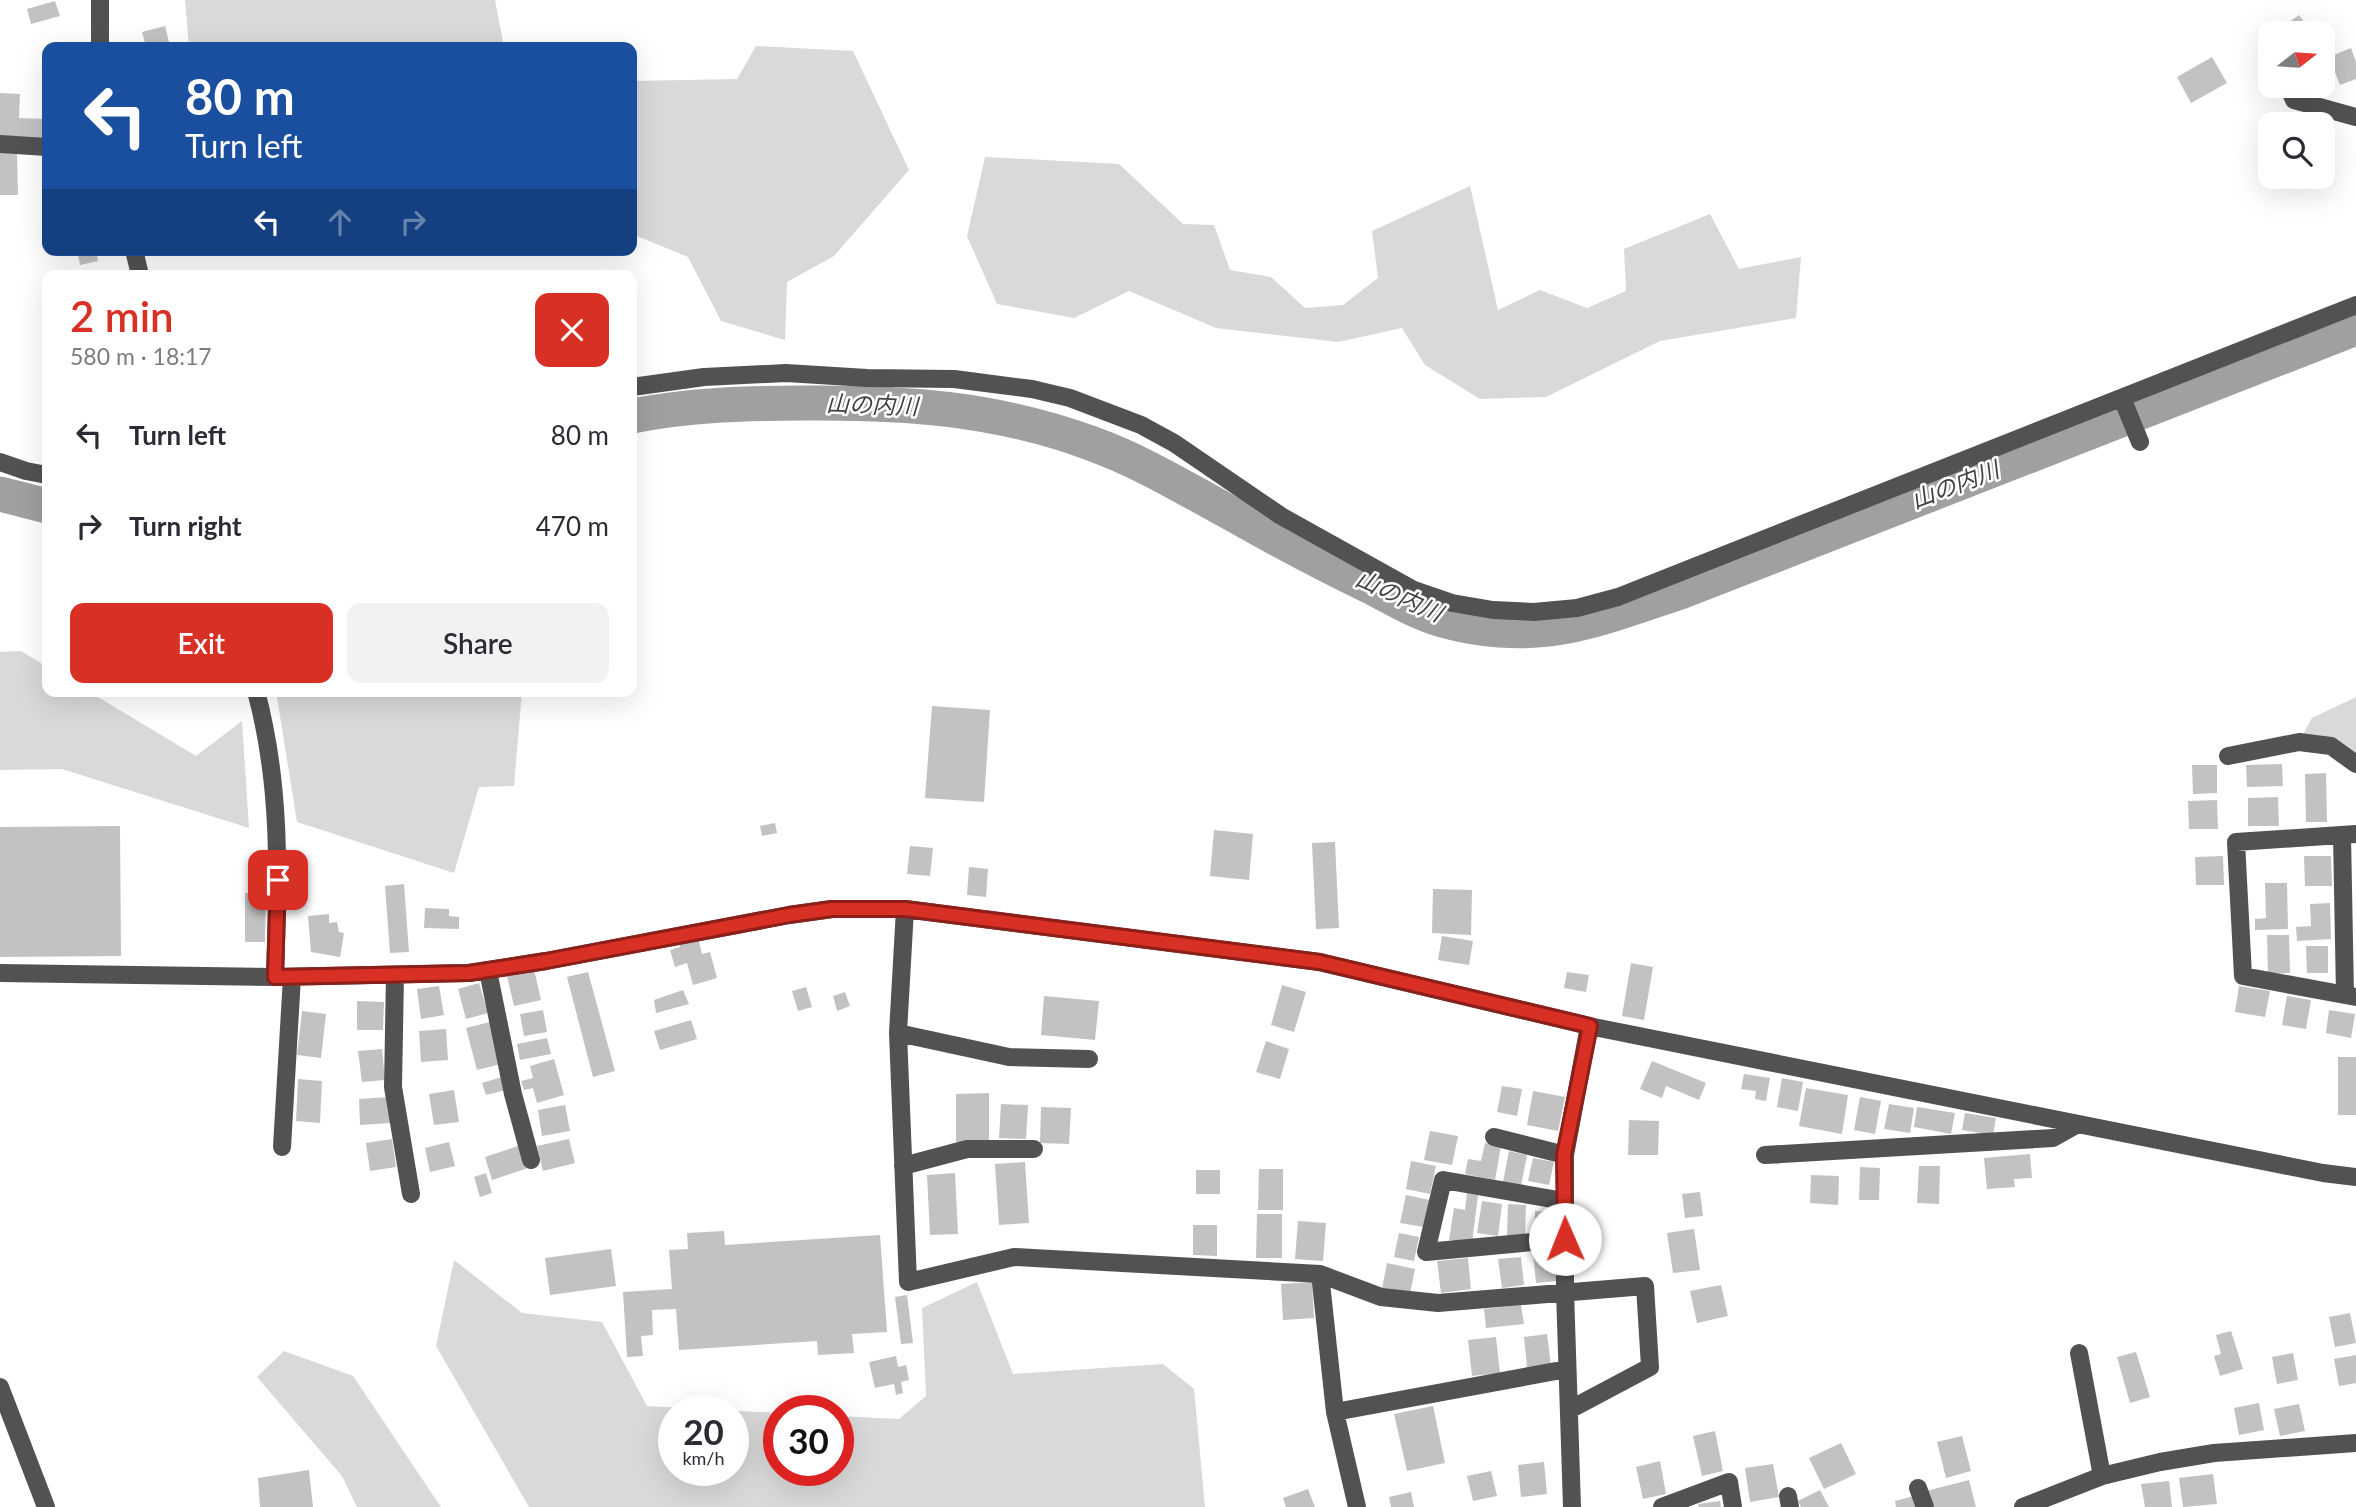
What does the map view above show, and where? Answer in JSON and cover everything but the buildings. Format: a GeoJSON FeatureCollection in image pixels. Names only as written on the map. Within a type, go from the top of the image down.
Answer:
{"type":"FeatureCollection","features":[{"type":"Feature","properties":{"kind":"street"},"geometry":{"type":"LineString","coordinates":[[100,0],[100,42]]}},
{"type":"Feature","properties":{"kind":"street"},"geometry":{"type":"LineString","coordinates":[[2293,98],[2356,117]]}},
{"type":"Feature","properties":{"kind":"street"},"geometry":{"type":"LineString","coordinates":[[0,144],[42,147]]}},
{"type":"Feature","properties":{"kind":"street"},"geometry":{"type":"LineString","coordinates":[[637,386],[704,377],[786,373],[867,378],[954,379],[1032,389],[1082,402],[1142,425],[1174,443],[1282,516],[1414,590],[1452,603],[1493,610],[1534,612],[1577,608],[1618,597],[2356,305]]}},
{"type":"Feature","properties":{"kind":"street"},"geometry":{"type":"LineString","coordinates":[[2122,398],[2140,442]]}},
{"type":"Feature","properties":{"kind":"street"},"geometry":{"type":"LineString","coordinates":[[0,462],[42,474]]}},
{"type":"Feature","properties":{"kind":"street"},"geometry":{"type":"LineString","coordinates":[[257,697],[274,780],[284,977],[282,1147]]}},
{"type":"Feature","properties":{"kind":"street"},"geometry":{"type":"LineString","coordinates":[[2228,756],[2299,742],[2331,746],[2356,764]]}},
{"type":"Feature","properties":{"kind":"street"},"geometry":{"type":"LineString","coordinates":[[2349,834],[2351,996],[2243,976],[2236,842],[2349,834]]}},
{"type":"Feature","properties":{"kind":"street"},"geometry":{"type":"LineString","coordinates":[[0,973],[284,977],[449,974],[488,971],[789,915],[832,909],[905,909],[1320,962],[1590,1026],[2323,1173],[2356,1177]]}},
{"type":"Feature","properties":{"kind":"street"},"geometry":{"type":"LineString","coordinates":[[905,909],[898,1033],[908,1282],[1014,1257],[1320,1274],[1381,1297],[1438,1303],[1645,1286],[1650,1367],[1569,1410]]}},
{"type":"Feature","properties":{"kind":"street"},"geometry":{"type":"LineString","coordinates":[[488,971],[513,1094],[531,1160]]}},
{"type":"Feature","properties":{"kind":"street"},"geometry":{"type":"LineString","coordinates":[[395,975],[393,1087],[411,1194]]}},
{"type":"Feature","properties":{"kind":"street"},"geometry":{"type":"LineString","coordinates":[[1570,1507],[1564,1155],[1590,1026]]}},
{"type":"Feature","properties":{"kind":"street"},"geometry":{"type":"LineString","coordinates":[[898,1033],[1009,1057],[1089,1059]]}},
{"type":"Feature","properties":{"kind":"street"},"geometry":{"type":"LineString","coordinates":[[1765,1154],[2053,1138],[2078,1124]]}},
{"type":"Feature","properties":{"kind":"street"},"geometry":{"type":"LineString","coordinates":[[1494,1137],[1564,1155]]}},
{"type":"Feature","properties":{"kind":"street"},"geometry":{"type":"LineString","coordinates":[[903,1166],[967,1149],[1034,1149]]}},
{"type":"Feature","properties":{"kind":"street"},"geometry":{"type":"LineString","coordinates":[[1564,1201],[1443,1180],[1426,1252],[1565,1239]]}},
{"type":"Feature","properties":{"kind":"street"},"geometry":{"type":"LineString","coordinates":[[1320,1274],[1335,1412],[1357,1507]]}},
{"type":"Feature","properties":{"kind":"street"},"geometry":{"type":"LineString","coordinates":[[2079,1353],[2102,1476]]}},
{"type":"Feature","properties":{"kind":"street"},"geometry":{"type":"LineString","coordinates":[[1335,1412],[1567,1369]]}},
{"type":"Feature","properties":{"kind":"street"},"geometry":{"type":"LineString","coordinates":[[0,1387],[46,1507]]}},
{"type":"Feature","properties":{"kind":"street"},"geometry":{"type":"LineString","coordinates":[[2023,1507],[2102,1476],[2160,1462],[2214,1453],[2356,1443]]}},
{"type":"Feature","properties":{"kind":"street"},"geometry":{"type":"LineString","coordinates":[[1670,1506],[1729,1482],[1733,1507]]}},
{"type":"Feature","properties":{"kind":"street"},"geometry":{"type":"LineString","coordinates":[[1919,1488],[1925,1507]]}},
{"type":"Feature","properties":{"kind":"shaded area"},"geometry":{"type":"Polygon","coordinates":[[[185,0],[495,0],[503,42],[189,42],[185,0]]]}},
{"type":"Feature","properties":{"kind":"shaded area"},"geometry":{"type":"Polygon","coordinates":[[[756,46],[853,51],[909,170],[834,256],[787,282],[785,340],[721,321],[688,257],[637,236],[637,81],[737,79],[756,46]]]}},
{"type":"Feature","properties":{"kind":"shaded area"},"geometry":{"type":"Polygon","coordinates":[[[985,157],[1119,164],[1183,224],[1214,225],[1230,270],[1271,277],[1305,308],[1343,305],[1378,278],[1372,231],[1470,186],[1498,310],[1540,290],[1587,308],[1626,291],[1624,249],[1710,214],[1739,269],[1801,257],[1796,318],[1660,341],[1546,397],[1480,399],[1425,365],[1402,328],[1338,342],[1216,328],[1129,291],[1074,318],[997,304],[967,236],[985,157]]]}},
{"type":"Feature","properties":{"kind":"shaded area"},"geometry":{"type":"Polygon","coordinates":[[[21,651],[42,664],[42,697],[98,697],[196,756],[242,721],[249,828],[62,769],[0,770],[0,652],[21,651]]]}},
{"type":"Feature","properties":{"kind":"shaded area"},"geometry":{"type":"Polygon","coordinates":[[[277,697],[521,697],[514,786],[479,787],[454,873],[297,822],[277,697]]]}},
{"type":"Feature","properties":{"kind":"shaded area"},"geometry":{"type":"Polygon","coordinates":[[[2356,697],[2356,754],[2302,736],[2312,718],[2356,697]]]}},
{"type":"Feature","properties":{"kind":"shaded area"},"geometry":{"type":"Polygon","coordinates":[[[454,1260],[522,1313],[602,1322],[647,1406],[658,1407],[658,1486],[749,1486],[749,1412],[763,1412],[763,1486],[854,1486],[854,1417],[899,1419],[926,1396],[922,1308],[977,1282],[1013,1374],[1163,1364],[1194,1389],[1205,1507],[529,1507],[436,1346],[454,1260]]]}},
{"type":"Feature","properties":{"kind":"shaded area"},"geometry":{"type":"Polygon","coordinates":[[[284,1351],[353,1376],[441,1507],[357,1507],[342,1476],[257,1377],[284,1351]]]}},
{"type":"Feature","properties":{"kind":"waterway","name":"山の内川"},"geometry":{"type":"LineString","coordinates":[[637,415],[717,405],[841,403],[914,406],[1021,422],[1093,444],[1128,458],[1315,559],[1429,616],[1487,629],[1538,630],[1601,618],[1683,591],[2356,328]]}},
{"type":"Feature","properties":{"kind":"waterway","name":"山の内川"},"geometry":{"type":"LineString","coordinates":[[0,494],[42,505]]}},
{"type":"Feature","properties":{"kind":"route"},"geometry":{"type":"LineString","coordinates":[[278,880],[275,977],[469,973],[789,915],[832,909],[905,909],[1320,962],[1590,1026],[1564,1155],[1565,1239]]}}]}
